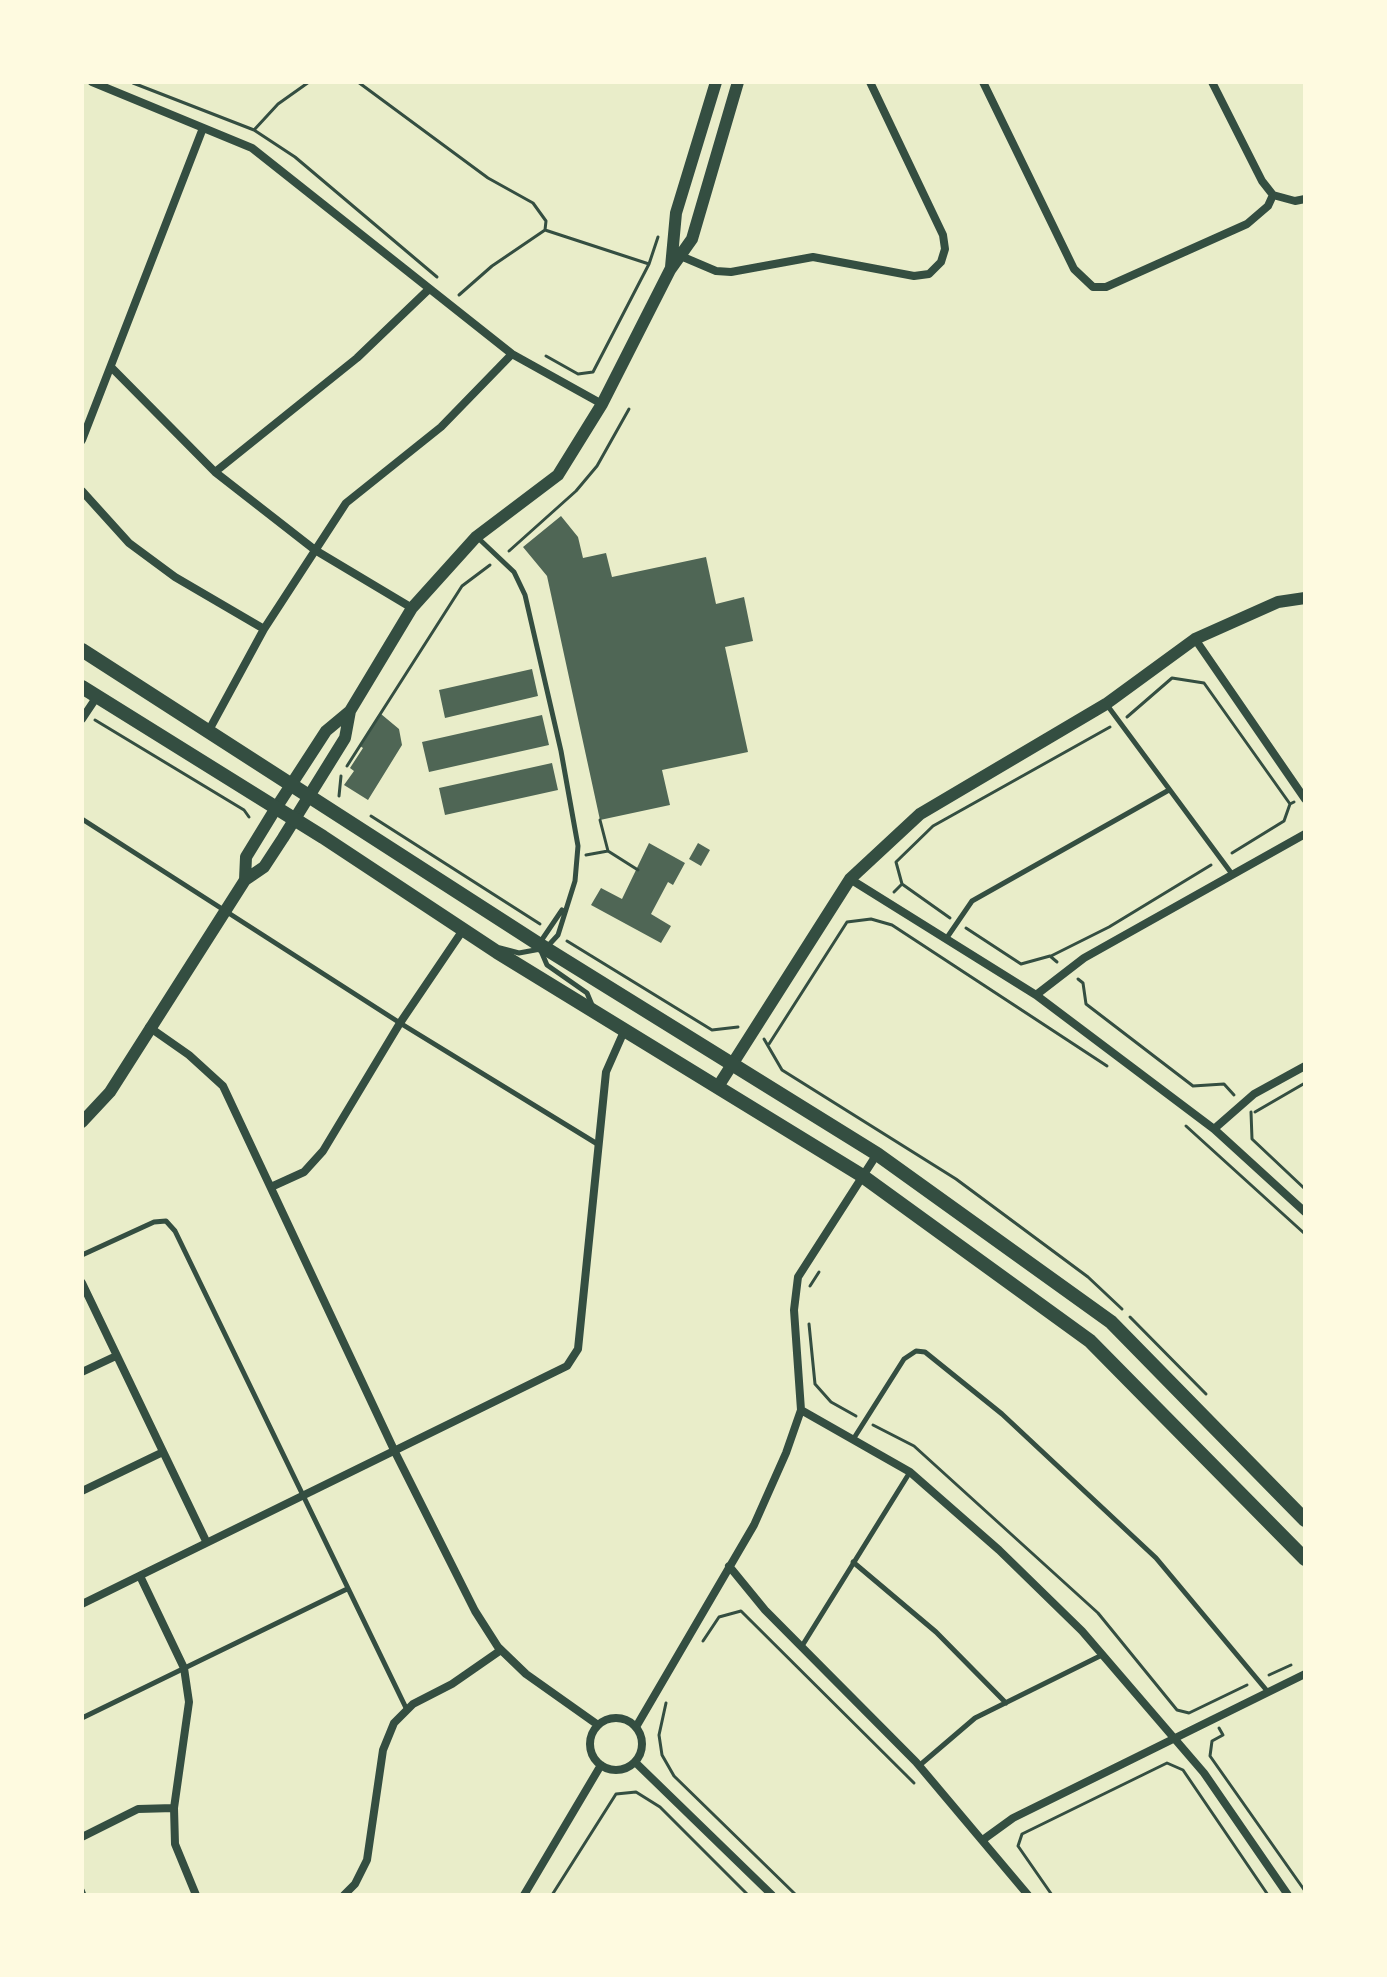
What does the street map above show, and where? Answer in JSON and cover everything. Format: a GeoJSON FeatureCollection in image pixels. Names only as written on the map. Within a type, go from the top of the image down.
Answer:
{"type":"FeatureCollection","features":[{"type":"Feature","properties":{"kind":"main road"},"geometry":{"type":"LineString","coordinates":[[82,650],[542,948],[877,1154],[1111,1322],[1305,1520]]}},
{"type":"Feature","properties":{"kind":"main road"},"geometry":{"type":"LineString","coordinates":[[82,687],[294,819],[489,947],[719,1085],[861,1175],[1090,1341],[1303,1552]]}},
{"type":"Feature","properties":{"kind":"main road"},"geometry":{"type":"LineString","coordinates":[[1090,1341],[1111,1322]]}},
{"type":"Feature","properties":{"kind":"street"},"geometry":{"type":"LineString","coordinates":[[92,82],[252,148],[512,354],[602,404]]}},
{"type":"Feature","properties":{"kind":"street"},"geometry":{"type":"LineString","coordinates":[[245,880],[246,857],[290,785],[326,731],[350,711],[412,608],[476,537],[558,475],[602,404],[676,254],[676,213],[716,82]]}},
{"type":"Feature","properties":{"kind":"street"},"geometry":{"type":"LineString","coordinates":[[676,254],[692,239],[738,82]]}},
{"type":"Feature","properties":{"kind":"street"},"geometry":{"type":"LineString","coordinates":[[676,254],[716,271],[731,272],[813,257],[914,276],[929,274],[941,262],[945,249],[943,235],[870,82]]}},
{"type":"Feature","properties":{"kind":"street"},"geometry":{"type":"LineString","coordinates":[[983,82],[1074,269],[1093,287],[1106,287],[1247,224],[1268,206],[1273,195]]}},
{"type":"Feature","properties":{"kind":"street"},"geometry":{"type":"LineString","coordinates":[[1212,82],[1262,181],[1273,195],[1295,201],[1305,199]]}},
{"type":"Feature","properties":{"kind":"street"},"geometry":{"type":"LineString","coordinates":[[82,440],[203,128]]}},
{"type":"Feature","properties":{"kind":"street"},"geometry":{"type":"LineString","coordinates":[[215,472],[357,358],[428,290]]}},
{"type":"Feature","properties":{"kind":"street"},"geometry":{"type":"LineString","coordinates":[[207,732],[264,629],[346,503],[441,427],[512,354]]}},
{"type":"Feature","properties":{"kind":"street"},"geometry":{"type":"LineString","coordinates":[[111,367],[215,472],[315,550],[412,608]]}},
{"type":"Feature","properties":{"kind":"street"},"geometry":{"type":"LineString","coordinates":[[82,491],[129,543],[175,577],[264,629]]}},
{"type":"Feature","properties":{"kind":"street"},"geometry":{"type":"LineString","coordinates":[[719,1085],[850,879],[920,814],[1106,704],[1195,639],[1278,602],[1305,598]]}},
{"type":"Feature","properties":{"kind":"street"},"geometry":{"type":"LineString","coordinates":[[1195,639],[1304,798]]}},
{"type":"Feature","properties":{"kind":"street"},"geometry":{"type":"LineString","coordinates":[[84,717],[96,698]]}},
{"type":"Feature","properties":{"kind":"street"},"geometry":{"type":"LineString","coordinates":[[82,1122],[110,1092],[148,1027],[245,880],[264,867],[345,738],[350,711]]}},
{"type":"Feature","properties":{"kind":"street"},"geometry":{"type":"LineString","coordinates":[[1036,995],[1068,971],[1305,834]]}},
{"type":"Feature","properties":{"kind":"street"},"geometry":{"type":"LineString","coordinates":[[850,879],[1036,995],[1214,1129],[1305,1212]]}},
{"type":"Feature","properties":{"kind":"street"},"geometry":{"type":"LineString","coordinates":[[271,1187],[304,1172],[323,1151],[400,1023],[463,930]]}},
{"type":"Feature","properties":{"kind":"street"},"geometry":{"type":"LineString","coordinates":[[148,1027],[189,1055],[223,1086],[395,1452],[475,1611],[501,1650],[526,1674],[598,1725]]}},
{"type":"Feature","properties":{"kind":"street"},"geometry":{"type":"LineString","coordinates":[[82,1604],[567,1366],[578,1349],[606,1072],[625,1029]]}},
{"type":"Feature","properties":{"kind":"street"},"geometry":{"type":"LineString","coordinates":[[1214,1129],[1243,1104],[1305,1066]]}},
{"type":"Feature","properties":{"kind":"street"},"geometry":{"type":"LineString","coordinates":[[636,1727],[754,1525],[801,1410],[794,1310],[798,1277],[877,1154]]}},
{"type":"Feature","properties":{"kind":"street"},"geometry":{"type":"LineString","coordinates":[[82,1283],[206,1541]]}},
{"type":"Feature","properties":{"kind":"street"},"geometry":{"type":"LineString","coordinates":[[82,1372],[116,1356]]}},
{"type":"Feature","properties":{"kind":"street"},"geometry":{"type":"LineString","coordinates":[[801,1410],[910,1472],[999,1550],[1103,1655],[1204,1773],[1288,1895]]}},
{"type":"Feature","properties":{"kind":"street"},"geometry":{"type":"LineString","coordinates":[[82,1491],[163,1452]]}},
{"type":"Feature","properties":{"kind":"street"},"geometry":{"type":"LineString","coordinates":[[729,1566],[765,1610],[919,1766],[984,1839],[1028,1895]]}},
{"type":"Feature","properties":{"kind":"street"},"geometry":{"type":"LineString","coordinates":[[140,1576],[184,1668],[189,1702],[174,1808],[175,1844],[196,1895]]}},
{"type":"Feature","properties":{"kind":"street"},"geometry":{"type":"LineString","coordinates":[[344,1895],[355,1884],[367,1860],[383,1750],[394,1723],[407,1710],[501,1650]]}},
{"type":"Feature","properties":{"kind":"street"},"geometry":{"type":"LineString","coordinates":[[984,1839],[1013,1818],[1305,1674]]}},
{"type":"Feature","properties":{"kind":"street"},"geometry":{"type":"LineString","coordinates":[[613,1718],[630,1722],[636,1727],[642,1741],[635,1762],[619,1770],[601,1765],[590,1747],[591,1735],[598,1725],[613,1718]]}},
{"type":"Feature","properties":{"kind":"street"},"geometry":{"type":"LineString","coordinates":[[635,1762],[772,1895]]}},
{"type":"Feature","properties":{"kind":"street"},"geometry":{"type":"LineString","coordinates":[[524,1895],[601,1765]]}},
{"type":"Feature","properties":{"kind":"street"},"geometry":{"type":"LineString","coordinates":[[82,1837],[138,1809],[174,1808]]}},
{"type":"Feature","properties":{"kind":"lane"},"geometry":{"type":"LineString","coordinates":[[476,537],[514,572],[530,613],[569,789],[577,855],[575,881],[563,909],[558,935],[542,948],[519,953],[489,947]]}},
{"type":"Feature","properties":{"kind":"lane"},"geometry":{"type":"LineString","coordinates":[[1106,704],[1232,875]]}},
{"type":"Feature","properties":{"kind":"lane"},"geometry":{"type":"LineString","coordinates":[[946,939],[972,901],[1169,790]]}},
{"type":"Feature","properties":{"kind":"lane"},"geometry":{"type":"LineString","coordinates":[[82,819],[400,1023],[600,1146]]}},
{"type":"Feature","properties":{"kind":"lane"},"geometry":{"type":"LineString","coordinates":[[563,909],[547,928],[542,948],[547,965],[563,980],[587,993],[595,1011]]}},
{"type":"Feature","properties":{"kind":"lane"},"geometry":{"type":"LineString","coordinates":[[82,1255],[154,1222],[166,1221],[175,1231],[407,1710]]}},
{"type":"Feature","properties":{"kind":"lane"},"geometry":{"type":"LineString","coordinates":[[854,1438],[904,1359],[916,1351],[925,1352],[1002,1414],[1156,1558],[1269,1692]]}},
{"type":"Feature","properties":{"kind":"lane"},"geometry":{"type":"LineString","coordinates":[[801,1647],[910,1472]]}},
{"type":"Feature","properties":{"kind":"lane"},"geometry":{"type":"LineString","coordinates":[[853,1562],[936,1632],[1006,1703]]}},
{"type":"Feature","properties":{"kind":"lane"},"geometry":{"type":"LineString","coordinates":[[82,1718],[347,1589]]}},
{"type":"Feature","properties":{"kind":"lane"},"geometry":{"type":"LineString","coordinates":[[919,1766],[958,1729],[1103,1655]]}},
{"type":"Feature","properties":{"kind":"path"},"geometry":{"type":"LineString","coordinates":[[130,82],[254,130],[295,157],[447,285]]}},
{"type":"Feature","properties":{"kind":"path"},"geometry":{"type":"LineString","coordinates":[[254,130],[278,104],[309,82]]}},
{"type":"Feature","properties":{"kind":"path"},"geometry":{"type":"LineString","coordinates":[[358,82],[488,178],[533,203],[546,221],[545,230],[492,266],[459,295],[469,303]]}},
{"type":"Feature","properties":{"kind":"path"},"geometry":{"type":"LineString","coordinates":[[534,350],[578,374],[593,372],[649,264],[545,230]]}},
{"type":"Feature","properties":{"kind":"path"},"geometry":{"type":"LineString","coordinates":[[334,788],[339,796],[340,776],[462,586],[555,514],[597,466],[629,409]]}},
{"type":"Feature","properties":{"kind":"path"},"geometry":{"type":"LineString","coordinates":[[1290,804],[1204,683],[1172,678],[1119,722],[933,826],[896,862],[902,884],[1021,964],[1050,956],[1109,927],[1284,821],[1290,804],[1304,798]]}},
{"type":"Feature","properties":{"kind":"path"},"geometry":{"type":"LineString","coordinates":[[84,717],[244,810],[249,817]]}},
{"type":"Feature","properties":{"kind":"path"},"geometry":{"type":"LineString","coordinates":[[600,820],[608,851]]}},
{"type":"Feature","properties":{"kind":"path"},"geometry":{"type":"LineString","coordinates":[[577,855],[608,851],[638,870]]}},
{"type":"Feature","properties":{"kind":"path"},"geometry":{"type":"LineString","coordinates":[[871,919],[902,884]]}},
{"type":"Feature","properties":{"kind":"path"},"geometry":{"type":"LineString","coordinates":[[769,1044],[847,922],[871,919],[892,925],[1108,1067]]}},
{"type":"Feature","properties":{"kind":"path"},"geometry":{"type":"LineString","coordinates":[[1050,956],[1083,983],[1086,1004],[1193,1086],[1224,1084],[1252,1114],[1252,1139],[1305,1189]]}},
{"type":"Feature","properties":{"kind":"path"},"geometry":{"type":"LineString","coordinates":[[1252,1114],[1305,1083]]}},
{"type":"Feature","properties":{"kind":"path"},"geometry":{"type":"LineString","coordinates":[[1180,1121],[1305,1234]]}},
{"type":"Feature","properties":{"kind":"path"},"geometry":{"type":"LineString","coordinates":[[806,1292],[822,1266]]}},
{"type":"Feature","properties":{"kind":"path"},"geometry":{"type":"LineString","coordinates":[[809,1323],[815,1384],[831,1402],[914,1446],[1098,1613],[1177,1710],[1189,1713],[1293,1664]]}},
{"type":"Feature","properties":{"kind":"path"},"geometry":{"type":"LineString","coordinates":[[703,1642],[719,1617],[741,1611],[916,1785]]}},
{"type":"Feature","properties":{"kind":"path"},"geometry":{"type":"LineString","coordinates":[[670,1691],[659,1735],[662,1755],[674,1776],[796,1895]]}},
{"type":"Feature","properties":{"kind":"path"},"geometry":{"type":"LineString","coordinates":[[1207,1704],[1223,1735],[1212,1741],[1210,1756],[1305,1891]]}},
{"type":"Feature","properties":{"kind":"path"},"geometry":{"type":"LineString","coordinates":[[1052,1895],[1018,1846],[1022,1834],[1167,1763],[1183,1770],[1268,1895]]}},
{"type":"Feature","properties":{"kind":"path"},"geometry":{"type":"LineString","coordinates":[[552,1895],[616,1794],[636,1792],[660,1807],[748,1895]]}},
{"type":"Feature","properties":{"kind":"building"},"geometry":{"type":"Polygon","coordinates":[[[561,516],[578,537],[583,558],[606,553],[612,577],[706,557],[716,604],[744,597],[753,641],[725,647],[748,752],[662,770],[670,805],[600,820],[547,576],[523,547],[561,516]]]}},
{"type":"Feature","properties":{"kind":"building"},"geometry":{"type":"Polygon","coordinates":[[[532,669],[538,696],[445,718],[439,690],[532,669]]]}},
{"type":"Feature","properties":{"kind":"building"},"geometry":{"type":"Polygon","coordinates":[[[381,714],[399,729],[402,745],[368,800],[344,785],[354,771],[350,768],[363,748],[360,746],[381,714]]]}},
{"type":"Feature","properties":{"kind":"building"},"geometry":{"type":"Polygon","coordinates":[[[542,715],[549,745],[429,772],[422,742],[542,715]]]}},
{"type":"Feature","properties":{"kind":"building"},"geometry":{"type":"Polygon","coordinates":[[[552,763],[558,790],[445,815],[439,788],[552,763]]]}},
{"type":"Feature","properties":{"kind":"building"},"geometry":{"type":"Polygon","coordinates":[[[649,843],[685,863],[673,885],[668,882],[651,914],[671,926],[661,943],[591,905],[601,888],[622,899],[649,843]]]}},
{"type":"Feature","properties":{"kind":"building"},"geometry":{"type":"Polygon","coordinates":[[[698,843],[710,850],[701,866],[689,859],[698,843]]]}}]}
